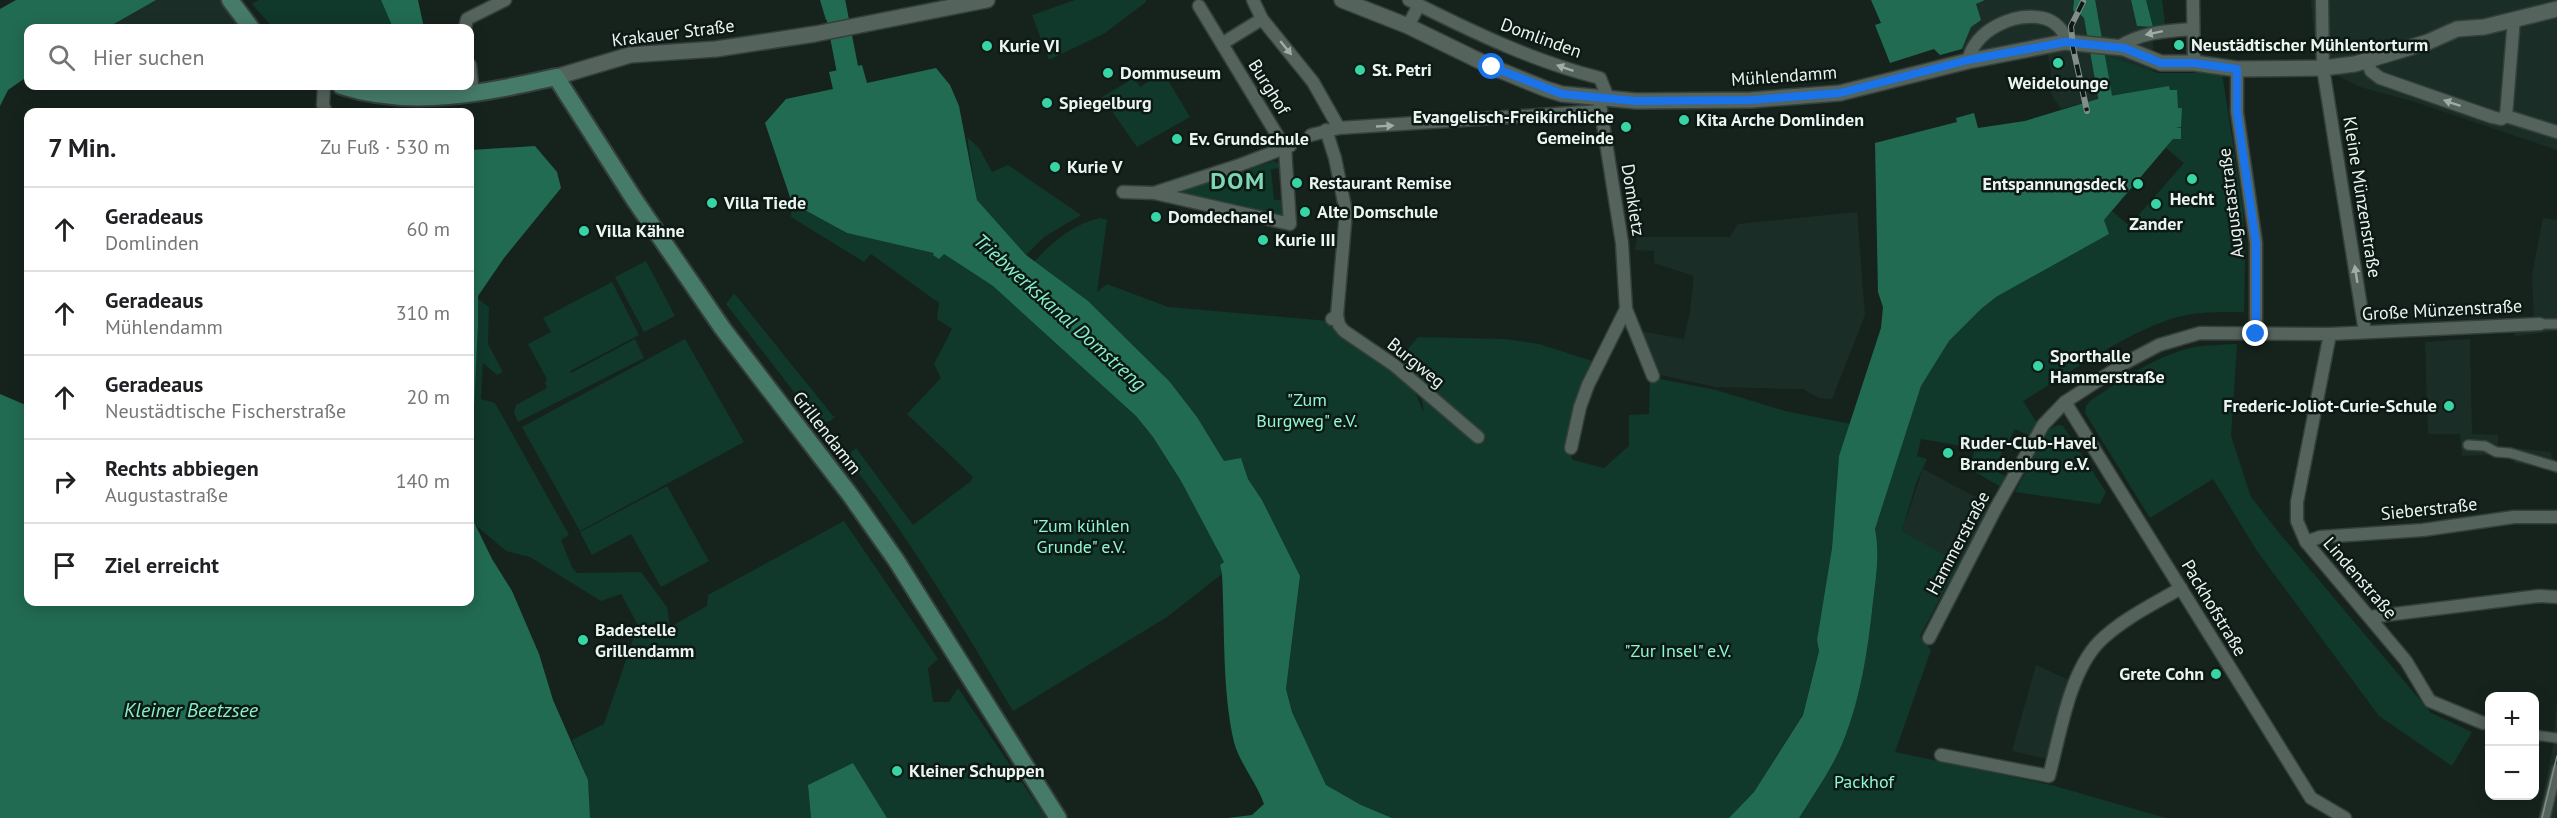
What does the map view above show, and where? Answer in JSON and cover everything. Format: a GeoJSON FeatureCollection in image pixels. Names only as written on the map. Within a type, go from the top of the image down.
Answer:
{"type":"FeatureCollection","features":[{"type":"Feature","properties":{"kind":"main road"},"geometry":{"type":"LineString","coordinates":[[230,0],[248,24]]}},
{"type":"Feature","properties":{"kind":"main road","name":"Krakauer Straße"},"geometry":{"type":"LineString","coordinates":[[356,90],[412,99],[473,94],[556,77]]}},
{"type":"Feature","properties":{"kind":"main road","name":"Grillendamm"},"geometry":{"type":"LineString","coordinates":[[556,77],[634,199],[723,329],[896,560],[1058,818]]}},
{"type":"Feature","properties":{"kind":"street"},"geometry":{"type":"LineString","coordinates":[[466,24],[467,19],[476,13],[502,4],[505,0]]}},
{"type":"Feature","properties":{"kind":"street"},"geometry":{"type":"LineString","coordinates":[[880,21],[940,0]]}},
{"type":"Feature","properties":{"kind":"street"},"geometry":{"type":"LineString","coordinates":[[880,21],[987,0]]}},
{"type":"Feature","properties":{"kind":"street","name":"Burgweg"},"geometry":{"type":"LineString","coordinates":[[1253,0],[1262,19],[1313,82],[1333,129],[1335,158],[1346,212],[1334,317],[1344,331],[1394,365],[1478,437]]}},
{"type":"Feature","properties":{"kind":"street"},"geometry":{"type":"LineString","coordinates":[[1342,0],[1408,26],[1492,67],[1545,89],[1603,102]]}},
{"type":"Feature","properties":{"kind":"street"},"geometry":{"type":"LineString","coordinates":[[2193,0],[2194,63]]}},
{"type":"Feature","properties":{"kind":"street","name":"Kleine Münzenstraße"},"geometry":{"type":"LineString","coordinates":[[2322,0],[2323,68],[2365,332]]}},
{"type":"Feature","properties":{"kind":"street"},"geometry":{"type":"LineString","coordinates":[[2552,0],[2557,2]]}},
{"type":"Feature","properties":{"kind":"street","name":"Domlinden"},"geometry":{"type":"LineString","coordinates":[[1408,26],[1414,2],[1480,36],[1569,70],[1600,78],[1603,102]]}},
{"type":"Feature","properties":{"kind":"street","name":"Burghof"},"geometry":{"type":"LineString","coordinates":[[1123,192],[1154,193],[1290,224],[1288,147],[1199,6]]}},
{"type":"Feature","properties":{"kind":"street","name":"Mühlendamm"},"geometry":{"type":"LineString","coordinates":[[1603,102],[1751,100],[1840,93],[1968,60],[2047,44],[2075,43],[2115,46],[2161,63],[2194,63],[2237,69],[2323,68],[2367,61],[2428,42],[2457,29],[2484,27],[2557,9]]}},
{"type":"Feature","properties":{"kind":"street"},"geometry":{"type":"LineString","coordinates":[[1968,60],[1971,49],[1983,34],[1998,24],[2021,19],[2043,18],[2058,25],[2075,43]]}},
{"type":"Feature","properties":{"kind":"street"},"geometry":{"type":"LineString","coordinates":[[1223,43],[1262,19]]}},
{"type":"Feature","properties":{"kind":"street"},"geometry":{"type":"LineString","coordinates":[[2506,116],[2514,19]]}},
{"type":"Feature","properties":{"kind":"street","name":"Krakauer Straße"},"geometry":{"type":"LineString","coordinates":[[556,77],[630,55],[716,49],[815,34],[880,21]]}},
{"type":"Feature","properties":{"kind":"street","name":"Mühlendamm"},"geometry":{"type":"LineString","coordinates":[[2115,46],[2133,38],[2161,31],[2193,29]]}},
{"type":"Feature","properties":{"kind":"street"},"geometry":{"type":"LineString","coordinates":[[2367,61],[2371,70],[2380,78],[2492,117],[2501,119],[2506,116],[2557,132]]}},
{"type":"Feature","properties":{"kind":"street","name":"Augustastraße"},"geometry":{"type":"LineString","coordinates":[[2237,69],[2237,112],[2256,243],[2256,334]]}},
{"type":"Feature","properties":{"kind":"street"},"geometry":{"type":"LineString","coordinates":[[324,90],[324,108]]}},
{"type":"Feature","properties":{"kind":"street"},"geometry":{"type":"LineString","coordinates":[[473,90],[473,94]]}},
{"type":"Feature","properties":{"kind":"street"},"geometry":{"type":"LineString","coordinates":[[1311,135],[1333,129],[1603,102]]}},
{"type":"Feature","properties":{"kind":"street","name":"Domkietz"},"geometry":{"type":"LineString","coordinates":[[1603,102],[1622,243],[1626,309],[1653,375]]}},
{"type":"Feature","properties":{"kind":"street","name":"Burghof"},"geometry":{"type":"LineString","coordinates":[[1154,193],[1288,147]]}},
{"type":"Feature","properties":{"kind":"street"},"geometry":{"type":"LineString","coordinates":[[1571,448],[1580,407],[1599,362],[1626,309]]}},
{"type":"Feature","properties":{"kind":"street","name":"Große Münzenstraße"},"geometry":{"type":"LineString","coordinates":[[2330,334],[2557,324]]}},
{"type":"Feature","properties":{"kind":"street","name":"Hammerstraße"},"geometry":{"type":"LineString","coordinates":[[1929,638],[2028,451],[2043,425],[2065,402],[2125,363],[2158,345],[2200,333],[2330,334]]}},
{"type":"Feature","properties":{"kind":"street","name":"Lindenstraße"},"geometry":{"type":"LineString","coordinates":[[2330,334],[2297,502],[2297,521],[2306,542],[2406,661],[2430,700],[2485,724]]}},
{"type":"Feature","properties":{"kind":"street","name":"Packhofstraße"},"geometry":{"type":"LineString","coordinates":[[2065,402],[2311,798],[2345,818]]}},
{"type":"Feature","properties":{"kind":"street"},"geometry":{"type":"LineString","coordinates":[[2468,445],[2485,446],[2496,452],[2510,453],[2557,466]]}},
{"type":"Feature","properties":{"kind":"street","name":"Sieberstraße"},"geometry":{"type":"LineString","coordinates":[[2306,542],[2320,537],[2423,530],[2514,517],[2557,517]]}},
{"type":"Feature","properties":{"kind":"street"},"geometry":{"type":"LineString","coordinates":[[1941,755],[2049,776],[2074,684],[2098,643],[2117,627],[2181,588]]}},
{"type":"Feature","properties":{"kind":"street"},"geometry":{"type":"LineString","coordinates":[[2370,617],[2539,596],[2557,597]]}},
{"type":"Feature","properties":{"kind":"street"},"geometry":{"type":"LineString","coordinates":[[2539,736],[2557,738]]}},
{"type":"Feature","properties":{"kind":"street"},"geometry":{"type":"LineString","coordinates":[[2545,818],[2557,769]]}},
{"type":"Feature","properties":{"kind":"shaded area"},"geometry":{"type":"Polygon","coordinates":[[[156,0],[219,0],[240,24],[114,24],[156,0]]]}},
{"type":"Feature","properties":{"kind":"shaded area"},"geometry":{"type":"Polygon","coordinates":[[[1985,0],[2074,0],[2073,10],[2077,14],[2081,13],[2089,24],[2099,20],[2094,0],[2131,0],[2137,26],[2153,27],[2153,89],[2104,97],[2061,109],[2051,94],[2051,71],[2046,44],[1968,61],[1962,49],[1971,27],[1975,4],[1985,0]]]}},
{"type":"Feature","properties":{"kind":"shaded area"},"geometry":{"type":"Polygon","coordinates":[[[2311,0],[2557,0],[2557,150],[2412,101],[2360,87],[2323,68],[2311,50],[2315,46],[2311,0]]]}},
{"type":"Feature","properties":{"kind":"shaded area"},"geometry":{"type":"Polygon","coordinates":[[[1857,212],[1865,315],[1832,399],[1819,398],[1803,389],[1716,387],[1661,375],[1640,331],[1684,339],[1694,276],[1654,263],[1654,251],[1635,250],[1637,237],[1730,237],[1738,224],[1857,212]]]}},
{"type":"Feature","properties":{"kind":"shaded area"},"geometry":{"type":"Polygon","coordinates":[[[2543,218],[2557,220],[2557,331],[2515,336],[2513,325],[2534,324],[2532,275],[2543,218]]]}},
{"type":"Feature","properties":{"kind":"shaded area","name":"Frederic-Joliot-Curie-Schule"},"geometry":{"type":"Polygon","coordinates":[[[2470,339],[2472,434],[2498,435],[2498,446],[2551,452],[2552,458],[2557,461],[2556,475],[2553,469],[2514,463],[2514,459],[2488,455],[2462,456],[2460,434],[2428,434],[2425,342],[2470,339]]]}},
{"type":"Feature","properties":{"kind":"shaded area"},"geometry":{"type":"Polygon","coordinates":[[[1923,469],[1996,508],[1965,567],[1902,531],[1923,469]]]}},
{"type":"Feature","properties":{"kind":"shaded area"},"geometry":{"type":"Polygon","coordinates":[[[2036,665],[2069,680],[2047,759],[2012,751],[2036,665]]]}},
{"type":"Feature","properties":{"kind":"shaded area"},"geometry":{"type":"Polygon","coordinates":[[[2557,702],[2557,812],[2555,818],[2538,818],[2553,747],[2557,702]]]}},
{"type":"Feature","properties":{"kind":"green space"},"geometry":{"type":"Polygon","coordinates":[[[259,0],[381,0],[391,24],[270,24],[252,4],[259,0]]]}},
{"type":"Feature","properties":{"kind":"green space"},"geometry":{"type":"Polygon","coordinates":[[[1075,0],[1146,0],[1146,2],[1105,33],[1049,60],[1032,15],[1075,0]]]}},
{"type":"Feature","properties":{"kind":"green space"},"geometry":{"type":"Polygon","coordinates":[[[2146,0],[2162,0],[2165,24],[2153,27],[2146,0]]]}},
{"type":"Feature","properties":{"kind":"green space","name":"Packhof"},"geometry":{"type":"Polygon","coordinates":[[[2105,55],[2158,73],[2222,73],[2243,209],[2244,312],[2191,314],[2155,325],[2097,355],[2023,401],[2037,423],[2030,436],[2015,429],[1993,470],[2007,477],[2001,487],[1970,469],[1975,448],[1921,439],[1917,456],[1927,459],[1916,483],[1902,531],[1959,563],[1920,636],[1931,650],[1895,752],[2055,786],[2166,818],[1799,818],[1834,762],[1855,708],[1866,656],[1875,584],[1877,557],[1875,529],[1921,386],[1949,341],[1981,309],[1996,297],[2109,234],[2104,220],[2112,211],[2129,226],[2184,163],[2166,148],[2173,139],[2181,139],[2174,127],[2181,127],[2181,108],[2178,108],[2169,87],[2110,96],[2105,55]]]}},
{"type":"Feature","properties":{"kind":"green space"},"geometry":{"type":"Polygon","coordinates":[[[1163,72],[1190,117],[1137,147],[1102,97],[1134,78],[1140,87],[1163,72]]]}},
{"type":"Feature","properties":{"kind":"green space"},"geometry":{"type":"Polygon","coordinates":[[[967,137],[979,148],[992,172],[1008,165],[1081,215],[1044,237],[1026,255],[977,200],[967,137]]]}},
{"type":"Feature","properties":{"kind":"green space"},"geometry":{"type":"Polygon","coordinates":[[[1274,161],[1282,168],[1271,169],[1274,200],[1284,200],[1285,216],[1282,219],[1248,211],[1249,207],[1236,204],[1234,209],[1204,202],[1204,198],[1191,195],[1190,199],[1182,194],[1184,190],[1274,161]]]}},
{"type":"Feature","properties":{"kind":"green space","name":"\"Zum kühlen Grunde\" e.V."},"geometry":{"type":"Polygon","coordinates":[[[792,203],[847,233],[944,254],[993,286],[1093,375],[1136,416],[1153,437],[1181,481],[1224,562],[1220,565],[1222,574],[1167,617],[1013,711],[913,549],[846,457],[856,448],[913,525],[971,481],[973,477],[907,414],[941,378],[934,364],[952,329],[937,319],[939,303],[871,254],[864,262],[791,217],[792,203]]]}},
{"type":"Feature","properties":{"kind":"green space"},"geometry":{"type":"Polygon","coordinates":[[[1100,218],[1107,220],[1097,292],[1107,284],[1168,307],[1329,321],[1404,378],[1412,386],[1424,412],[1418,381],[1396,363],[1418,337],[1505,339],[1539,344],[1592,361],[1573,405],[1566,446],[1573,460],[1604,468],[1629,446],[1629,415],[1649,414],[1650,377],[1716,390],[1785,411],[1851,424],[1839,456],[1832,548],[1817,640],[1819,651],[1803,714],[1754,792],[1729,818],[1392,818],[1361,805],[1326,785],[1292,712],[1286,689],[1300,576],[1262,500],[1248,479],[1241,458],[1224,461],[1197,417],[1170,382],[1034,262],[1064,235],[1100,218]]]}},
{"type":"Feature","properties":{"kind":"green space"},"geometry":{"type":"Polygon","coordinates":[[[646,261],[675,316],[644,332],[615,277],[646,261]]]}},
{"type":"Feature","properties":{"kind":"green space"},"geometry":{"type":"Polygon","coordinates":[[[612,282],[639,335],[570,371],[571,373],[635,339],[644,358],[518,422],[514,413],[516,405],[547,388],[545,383],[547,379],[528,344],[551,332],[543,318],[612,282]]]}},
{"type":"Feature","properties":{"kind":"green space"},"geometry":{"type":"Polygon","coordinates":[[[734,293],[833,416],[836,416],[830,421],[818,423],[726,304],[734,293]]]}},
{"type":"Feature","properties":{"kind":"green space"},"geometry":{"type":"Polygon","coordinates":[[[477,298],[489,307],[488,344],[503,372],[497,375],[483,363],[481,399],[495,403],[569,535],[561,540],[572,567],[577,573],[641,572],[667,607],[670,627],[707,606],[708,595],[844,521],[938,659],[928,668],[933,702],[949,702],[958,688],[1046,818],[887,818],[853,763],[808,785],[811,818],[590,818],[588,780],[572,740],[604,724],[638,625],[621,594],[601,601],[530,557],[506,551],[474,524],[474,408],[477,298]]]}},
{"type":"Feature","properties":{"kind":"green space"},"geometry":{"type":"Polygon","coordinates":[[[685,339],[744,442],[580,531],[522,427],[685,339]]]}},
{"type":"Feature","properties":{"kind":"green space"},"geometry":{"type":"Polygon","coordinates":[[[2237,344],[2231,436],[2251,497],[2431,713],[2472,732],[2452,766],[2379,716],[2257,551],[2213,479],[2150,518],[2085,413],[2090,401],[2140,369],[2166,356],[2194,347],[2237,344]]]}},
{"type":"Feature","properties":{"kind":"green space"},"geometry":{"type":"Polygon","coordinates":[[[2058,425],[2063,426],[2106,492],[2100,504],[2015,492],[2048,430],[2058,425]]]}},
{"type":"Feature","properties":{"kind":"green space"},"geometry":{"type":"Polygon","coordinates":[[[667,486],[709,561],[661,587],[631,534],[592,555],[580,532],[667,486]]]}},
{"type":"Feature","properties":{"kind":"water"},"geometry":{"type":"Polygon","coordinates":[[[16,0],[156,0],[114,24],[24,24],[24,79],[8,90],[0,106],[0,9],[16,0]]]}},
{"type":"Feature","properties":{"kind":"water"},"geometry":{"type":"Polygon","coordinates":[[[381,0],[418,0],[423,24],[391,24],[381,0]]]}},
{"type":"Feature","properties":{"kind":"water"},"geometry":{"type":"Polygon","coordinates":[[[820,0],[843,0],[845,17],[826,20],[820,0]]]}},
{"type":"Feature","properties":{"kind":"water"},"geometry":{"type":"Polygon","coordinates":[[[1871,0],[1985,0],[1976,4],[1981,20],[1971,27],[1962,49],[1940,55],[1934,49],[1890,63],[1875,25],[1881,23],[1871,0]]]}},
{"type":"Feature","properties":{"kind":"water"},"geometry":{"type":"Polygon","coordinates":[[[2074,0],[2094,0],[2100,30],[2088,29],[2086,25],[2089,23],[2073,10],[2074,0]]]}},
{"type":"Feature","properties":{"kind":"water"},"geometry":{"type":"Polygon","coordinates":[[[2131,0],[2146,0],[2153,27],[2137,26],[2131,0]]]}},
{"type":"Feature","properties":{"kind":"water"},"geometry":{"type":"Polygon","coordinates":[[[862,65],[867,83],[936,68],[950,85],[959,106],[977,200],[1026,255],[1088,301],[1170,382],[1197,417],[1224,461],[1241,458],[1248,479],[1262,500],[1300,576],[1286,689],[1292,712],[1326,785],[1361,805],[1392,818],[1228,818],[1252,815],[1264,804],[1236,750],[1230,722],[1220,565],[1224,562],[1181,481],[1153,437],[1136,416],[993,286],[944,254],[939,259],[933,255],[934,253],[847,233],[792,203],[765,123],[786,99],[833,89],[829,72],[862,65]]]}},
{"type":"Feature","properties":{"kind":"water"},"geometry":{"type":"Polygon","coordinates":[[[2169,86],[2170,90],[2177,90],[2178,108],[2182,108],[2181,127],[2175,128],[2181,128],[2181,139],[2173,139],[2104,220],[2109,234],[1996,297],[1981,309],[1949,341],[1921,386],[1875,529],[1876,575],[1869,638],[1859,691],[1843,742],[1823,781],[1799,818],[1729,818],[1754,792],[1803,715],[1819,651],[1817,640],[1832,548],[1839,456],[1881,328],[1883,307],[1878,292],[1875,143],[1957,122],[1956,118],[1974,113],[1978,128],[2025,121],[2104,97],[2169,86]]]}},
{"type":"Feature","properties":{"kind":"water"},"geometry":{"type":"Polygon","coordinates":[[[535,146],[557,172],[561,188],[504,258],[478,296],[474,408],[474,150],[535,146]]]}},
{"type":"Feature","properties":{"kind":"water","name":"Kleiner Beetzsee"},"geometry":{"type":"Polygon","coordinates":[[[0,394],[24,404],[24,606],[474,606],[474,522],[492,559],[512,591],[539,654],[553,700],[588,780],[590,818],[0,818],[0,394]]]}},
{"type":"Feature","properties":{"kind":"water"},"geometry":{"type":"Polygon","coordinates":[[[853,763],[887,818],[811,818],[808,785],[853,763]]]}},
{"type":"Feature","properties":{"kind":"waterway","name":"Triebwerkskanal Domstreng"},"geometry":{"type":"LineString","coordinates":[[834,0],[853,98]]}},
{"type":"Feature","properties":{"kind":"waterway"},"geometry":{"type":"LineString","coordinates":[[2088,0],[2108,113]]}},
{"type":"Feature","properties":{"kind":"tram line"},"geometry":{"type":"LineString","coordinates":[[2542,818],[2557,756]]}},
{"type":"Feature","properties":{"kind":"railway"},"geometry":{"type":"LineString","coordinates":[[2083,2],[2071,26],[2073,48],[2087,111]]}},
{"type":"Feature","properties":{"kind":"place","name":"Neustädtischer Mühlentorturm"},"geometry":{"type":"Point","coordinates":[2179,45]}},
{"type":"Feature","properties":{"kind":"place","name":"Kurie VI"},"geometry":{"type":"Point","coordinates":[987,46]}},
{"type":"Feature","properties":{"kind":"place","name":"Weidelounge"},"geometry":{"type":"Point","coordinates":[2058,63]}},
{"type":"Feature","properties":{"kind":"place","name":"St. Petri"},"geometry":{"type":"Point","coordinates":[1360,70]}},
{"type":"Feature","properties":{"kind":"place","name":"Dommuseum"},"geometry":{"type":"Point","coordinates":[1108,73]}},
{"type":"Feature","properties":{"kind":"place","name":"Spiegelburg"},"geometry":{"type":"Point","coordinates":[1047,103]}},
{"type":"Feature","properties":{"kind":"place","name":"Kita Arche Domlinden"},"geometry":{"type":"Point","coordinates":[1684,120]}},
{"type":"Feature","properties":{"kind":"place","name":"Evangelisch-Freikirchliche Gemeinde"},"geometry":{"type":"Point","coordinates":[1626,127]}},
{"type":"Feature","properties":{"kind":"place","name":"Ev. Grundschule"},"geometry":{"type":"Point","coordinates":[1177,139]}},
{"type":"Feature","properties":{"kind":"place","name":"Kurie V"},"geometry":{"type":"Point","coordinates":[1055,167]}},
{"type":"Feature","properties":{"kind":"place","name":"Hecht"},"geometry":{"type":"Point","coordinates":[2192,179]}},
{"type":"Feature","properties":{"kind":"place","name":"Restaurant Remise"},"geometry":{"type":"Point","coordinates":[1297,183]}},
{"type":"Feature","properties":{"kind":"place","name":"Entspannungsdeck"},"geometry":{"type":"Point","coordinates":[2138,184]}},
{"type":"Feature","properties":{"kind":"place","name":"Villa Tiede"},"geometry":{"type":"Point","coordinates":[712,203]}},
{"type":"Feature","properties":{"kind":"place","name":"Zander"},"geometry":{"type":"Point","coordinates":[2156,204]}},
{"type":"Feature","properties":{"kind":"place","name":"Alte Domschule"},"geometry":{"type":"Point","coordinates":[1305,212]}},
{"type":"Feature","properties":{"kind":"place","name":"Domdechanel"},"geometry":{"type":"Point","coordinates":[1156,217]}},
{"type":"Feature","properties":{"kind":"place","name":"Villa Kähne"},"geometry":{"type":"Point","coordinates":[584,231]}},
{"type":"Feature","properties":{"kind":"place","name":"Kurie III"},"geometry":{"type":"Point","coordinates":[1263,240]}},
{"type":"Feature","properties":{"kind":"place","name":"Sporthalle Hammerstraße"},"geometry":{"type":"Point","coordinates":[2038,366]}},
{"type":"Feature","properties":{"kind":"place","name":"Frederic-Joliot-Curie-Schule"},"geometry":{"type":"Point","coordinates":[2449,406]}},
{"type":"Feature","properties":{"kind":"place","name":"Ruder-Club-Havel Brandenburg e.V."},"geometry":{"type":"Point","coordinates":[1948,453]}},
{"type":"Feature","properties":{"kind":"place","name":"Badestelle Grillendamm"},"geometry":{"type":"Point","coordinates":[583,640]}},
{"type":"Feature","properties":{"kind":"place","name":"Grete Cohn"},"geometry":{"type":"Point","coordinates":[2216,674]}},
{"type":"Feature","properties":{"kind":"place","name":"Kleiner Schuppen"},"geometry":{"type":"Point","coordinates":[897,771]}},
{"type":"Feature","properties":{"kind":"district","name":"DOM"},"geometry":{"type":"Point","coordinates":[1238,181]}},
{"type":"Feature","properties":{"kind":"route"},"geometry":{"type":"LineString","coordinates":[[1492,67],[1562,94],[1636,101],[1751,100],[1840,93],[1968,60],[2066,42],[2124,48],[2161,63],[2194,63],[2237,69],[2237,112],[2256,243],[2256,334]]}},
{"type":"Feature","properties":{"kind":"park label","name":"\"Zum Burgweg\" e.V."},"geometry":{"type":"Point","coordinates":[1307,410]}},
{"type":"Feature","properties":{"kind":"park label","name":"\"Zur Insel\" e.V."},"geometry":{"type":"Point","coordinates":[1678,651]}}]}
